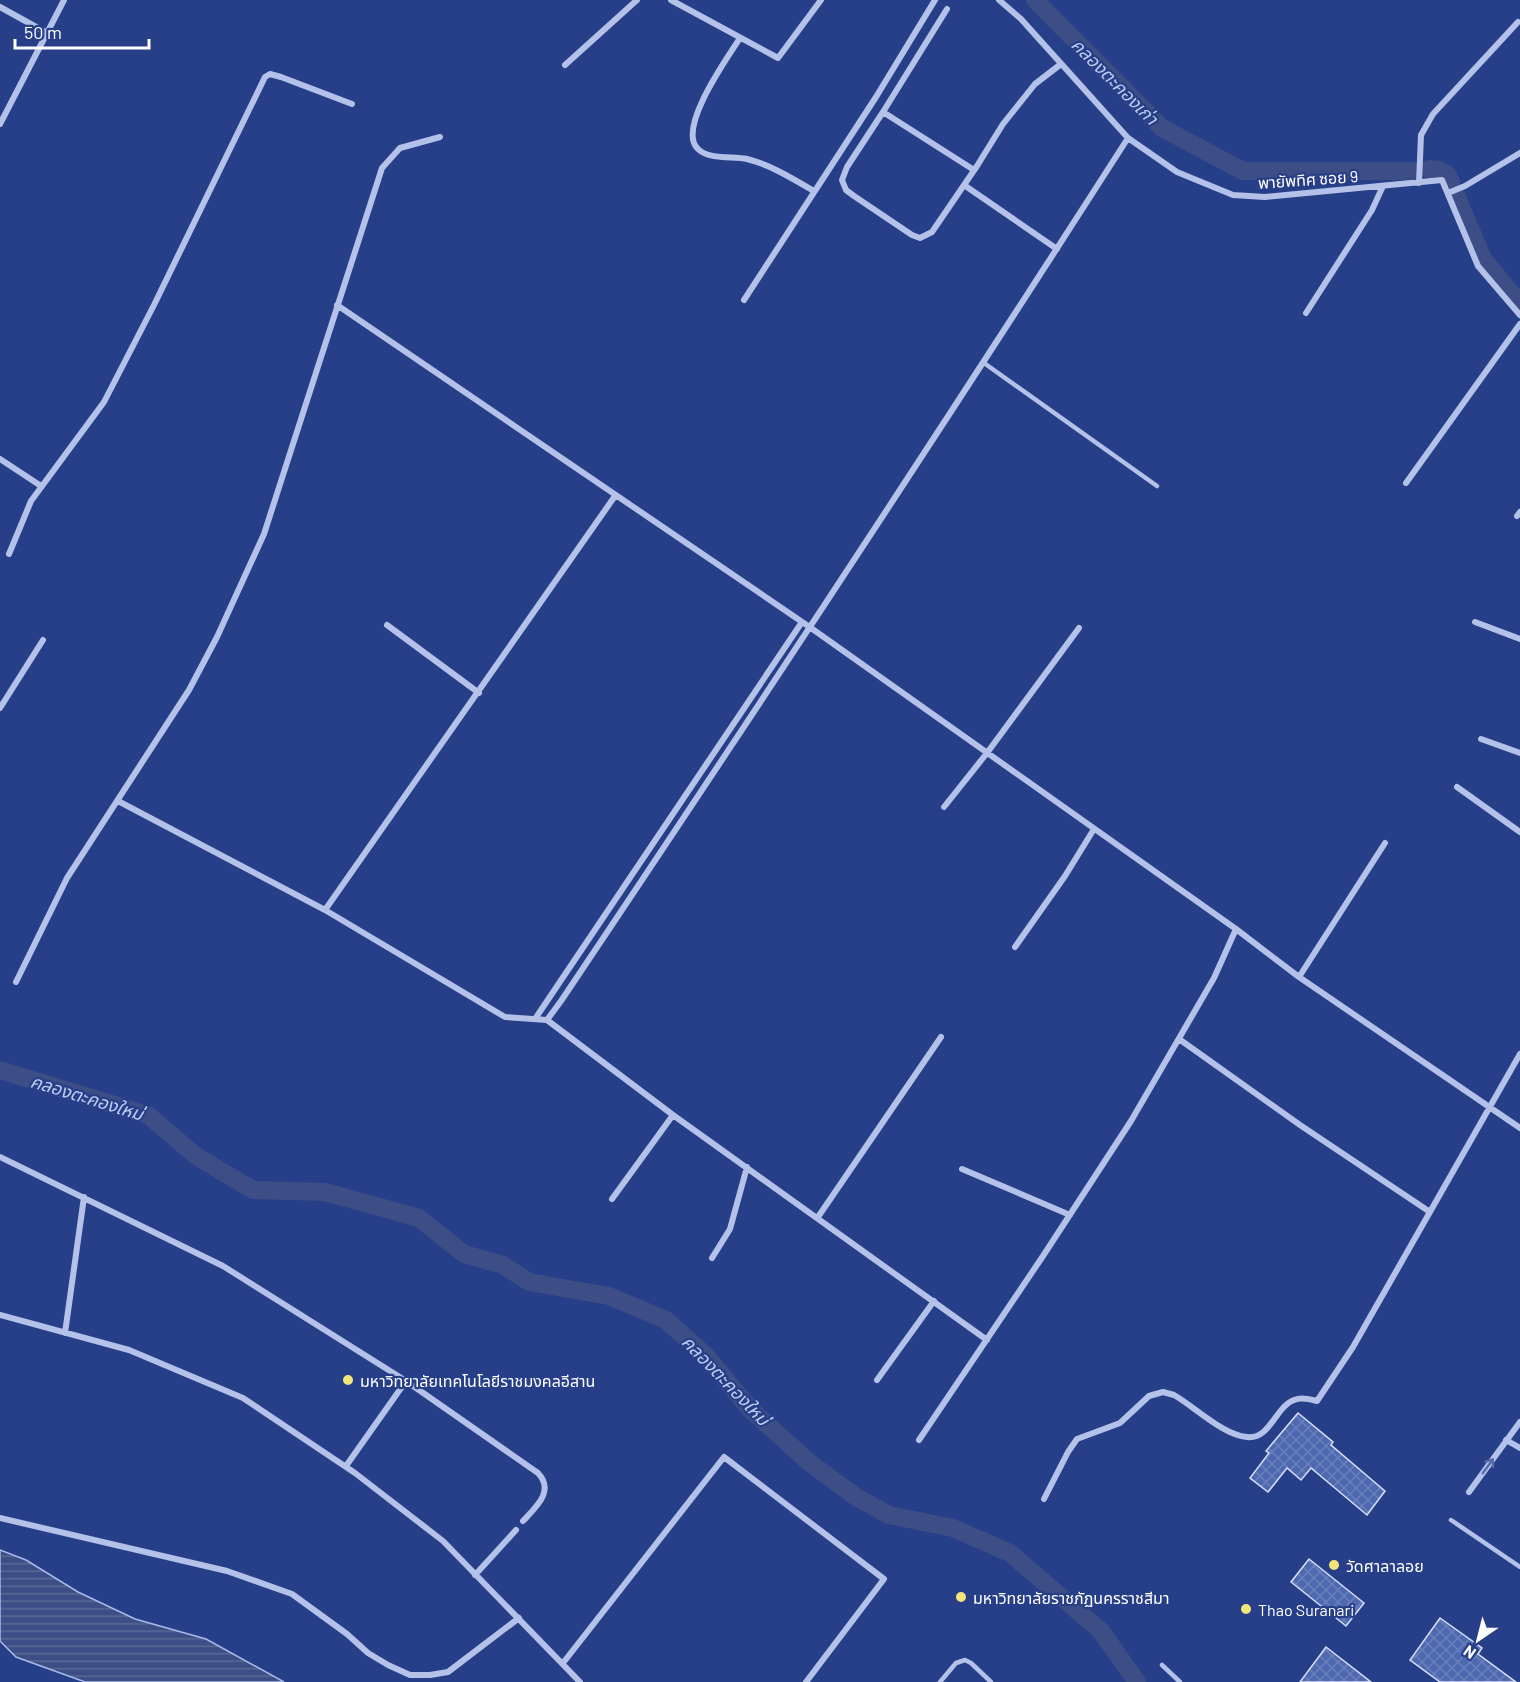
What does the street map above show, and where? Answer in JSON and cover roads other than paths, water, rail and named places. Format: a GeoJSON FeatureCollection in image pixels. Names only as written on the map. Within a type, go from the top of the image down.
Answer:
{"type":"FeatureCollection","features":[{"type":"Feature","properties":{"kind":"street"},"geometry":{"type":"LineString","coordinates":[[0,124],[64,0]]}},
{"type":"Feature","properties":{"kind":"street"},"geometry":{"type":"LineString","coordinates":[[565,65],[638,0]]}},
{"type":"Feature","properties":{"kind":"street"},"geometry":{"type":"LineString","coordinates":[[671,0],[778,58],[820,0]]}},
{"type":"Feature","properties":{"kind":"street"},"geometry":{"type":"LineString","coordinates":[[744,300],[876,97],[935,0]]}},
{"type":"Feature","properties":{"kind":"street","name":"พายัพทิศ ซอย 9"},"geometry":{"type":"LineString","coordinates":[[999,0],[1021,19],[1128,138],[1177,172],[1233,195],[1265,198],[1442,180],[1448,193]]}},
{"type":"Feature","properties":{"kind":"street"},"geometry":{"type":"LineString","coordinates":[[0,8],[46,33]]}},
{"type":"Feature","properties":{"kind":"street"},"geometry":{"type":"LineString","coordinates":[[947,9],[884,112],[847,167],[842,180],[846,190],[898,228],[920,238],[932,232],[1003,124],[1035,84],[1061,63]]}},
{"type":"Feature","properties":{"kind":"street"},"geometry":{"type":"LineString","coordinates":[[1419,183],[1421,135],[1433,114],[1518,22]]}},
{"type":"Feature","properties":{"kind":"street"},"geometry":{"type":"LineString","coordinates":[[740,38],[702,100],[695,119],[694,145],[705,153],[748,159],[762,164],[814,191]]}},
{"type":"Feature","properties":{"kind":"street"},"geometry":{"type":"LineString","coordinates":[[9,554],[31,501],[104,402],[265,76],[270,74],[281,76],[352,104]]}},
{"type":"Feature","properties":{"kind":"street"},"geometry":{"type":"LineString","coordinates":[[884,112],[974,170]]}},
{"type":"Feature","properties":{"kind":"street"},"geometry":{"type":"LineString","coordinates":[[16,982],[67,878],[189,690],[264,534],[382,168],[400,148],[440,137]]}},
{"type":"Feature","properties":{"kind":"street"},"geometry":{"type":"LineString","coordinates":[[546,1020],[811,628],[1128,138]]}},
{"type":"Feature","properties":{"kind":"street"},"geometry":{"type":"LineString","coordinates":[[1520,153],[1465,186],[1448,193],[1478,266],[1520,315]]}},
{"type":"Feature","properties":{"kind":"street"},"geometry":{"type":"LineString","coordinates":[[964,185],[1057,249]]}},
{"type":"Feature","properties":{"kind":"street"},"geometry":{"type":"LineString","coordinates":[[1306,313],[1372,210],[1383,186]]}},
{"type":"Feature","properties":{"kind":"street"},"geometry":{"type":"LineString","coordinates":[[337,305],[811,628],[1236,929],[1299,977],[1520,1128]]}},
{"type":"Feature","properties":{"kind":"street"},"geometry":{"type":"LineString","coordinates":[[1406,483],[1520,324]]}},
{"type":"Feature","properties":{"kind":"street"},"geometry":{"type":"LineString","coordinates":[[0,459],[41,486]]}},
{"type":"Feature","properties":{"kind":"street"},"geometry":{"type":"LineString","coordinates":[[325,910],[615,496]]}},
{"type":"Feature","properties":{"kind":"street"},"geometry":{"type":"LineString","coordinates":[[534,1019],[802,622]]}},
{"type":"Feature","properties":{"kind":"street"},"geometry":{"type":"LineString","coordinates":[[1475,622],[1520,639]]}},
{"type":"Feature","properties":{"kind":"street"},"geometry":{"type":"LineString","coordinates":[[387,625],[479,693]]}},
{"type":"Feature","properties":{"kind":"street"},"geometry":{"type":"LineString","coordinates":[[944,807],[987,753],[1079,628]]}},
{"type":"Feature","properties":{"kind":"street"},"geometry":{"type":"LineString","coordinates":[[0,708],[43,640]]}},
{"type":"Feature","properties":{"kind":"street"},"geometry":{"type":"LineString","coordinates":[[1481,739],[1520,753]]}},
{"type":"Feature","properties":{"kind":"street"},"geometry":{"type":"LineString","coordinates":[[1457,787],[1520,832]]}},
{"type":"Feature","properties":{"kind":"street"},"geometry":{"type":"LineString","coordinates":[[118,801],[325,910],[506,1017],[546,1020],[673,1115],[987,1340]]}},
{"type":"Feature","properties":{"kind":"street"},"geometry":{"type":"LineString","coordinates":[[1015,947],[1065,876],[1094,829]]}},
{"type":"Feature","properties":{"kind":"street"},"geometry":{"type":"LineString","coordinates":[[1299,977],[1385,843]]}},
{"type":"Feature","properties":{"kind":"street"},"geometry":{"type":"LineString","coordinates":[[919,1440],[1131,1121],[1214,978],[1236,929]]}},
{"type":"Feature","properties":{"kind":"street"},"geometry":{"type":"LineString","coordinates":[[818,1217],[941,1037]]}},
{"type":"Feature","properties":{"kind":"street"},"geometry":{"type":"LineString","coordinates":[[1179,1039],[1300,1125],[1431,1212]]}},
{"type":"Feature","properties":{"kind":"street"},"geometry":{"type":"LineString","coordinates":[[1044,1499],[1068,1452],[1077,1440],[1120,1423],[1140,1403],[1157,1393],[1174,1395],[1221,1426],[1247,1437],[1261,1433],[1291,1401],[1301,1398],[1317,1401],[1353,1347],[1520,1054]]}},
{"type":"Feature","properties":{"kind":"street"},"geometry":{"type":"LineString","coordinates":[[612,1198],[673,1115]]}},
{"type":"Feature","properties":{"kind":"street"},"geometry":{"type":"LineString","coordinates":[[0,1156],[223,1266],[406,1381],[541,1476],[545,1484],[544,1494],[524,1521]]}},
{"type":"Feature","properties":{"kind":"street"},"geometry":{"type":"LineString","coordinates":[[712,1258],[730,1229],[747,1167]]}},
{"type":"Feature","properties":{"kind":"street"},"geometry":{"type":"LineString","coordinates":[[962,1169],[1070,1215]]}},
{"type":"Feature","properties":{"kind":"street"},"geometry":{"type":"LineString","coordinates":[[65,1333],[84,1197]]}},
{"type":"Feature","properties":{"kind":"street"},"geometry":{"type":"LineString","coordinates":[[877,1380],[934,1301]]}},
{"type":"Feature","properties":{"kind":"street"},"geometry":{"type":"LineString","coordinates":[[0,1315],[129,1350],[243,1398],[346,1466],[443,1541],[580,1682]]}},
{"type":"Feature","properties":{"kind":"street"},"geometry":{"type":"LineString","coordinates":[[346,1466],[406,1381]]}},
{"type":"Feature","properties":{"kind":"street"},"geometry":{"type":"LineString","coordinates":[[1470,1492],[1520,1422]]}},
{"type":"Feature","properties":{"kind":"street"},"geometry":{"type":"LineString","coordinates":[[1506,1440],[1520,1448]]}},
{"type":"Feature","properties":{"kind":"street"},"geometry":{"type":"LineString","coordinates":[[563,1663],[724,1457],[884,1579],[806,1682]]}},
{"type":"Feature","properties":{"kind":"street"},"geometry":{"type":"LineString","coordinates":[[0,1518],[227,1571],[292,1594],[368,1653],[410,1675],[430,1676],[448,1672],[519,1618]]}},
{"type":"Feature","properties":{"kind":"street"},"geometry":{"type":"LineString","coordinates":[[476,1575],[516,1530]]}},
{"type":"Feature","properties":{"kind":"lane"},"geometry":{"type":"LineString","coordinates":[[984,363],[1157,486]]}},
{"type":"Feature","properties":{"kind":"lane"},"geometry":{"type":"LineString","coordinates":[[1450,1520],[1520,1567]]}},
{"type":"Feature","properties":{"kind":"lane"},"geometry":{"type":"LineString","coordinates":[[940,1682],[956,1663],[965,1660],[991,1682]]}},
{"type":"Feature","properties":{"kind":"lane"},"geometry":{"type":"LineString","coordinates":[[1162,1665],[1180,1682]]}},
{"type":"Feature","properties":{"kind":"water"},"geometry":{"type":"Polygon","coordinates":[[[0,1550],[26,1560],[78,1592],[135,1619],[206,1639],[284,1682],[85,1682],[16,1657],[0,1641],[0,1550]]]}},
{"type":"Feature","properties":{"kind":"waterway","name":"คลองตะคองเก่า"},"geometry":{"type":"LineString","coordinates":[[1035,0],[1162,128],[1243,171],[1414,171]]}},
{"type":"Feature","properties":{"kind":"waterway","name":"คลองตะคองเก่า"},"geometry":{"type":"LineString","coordinates":[[1429,169],[1439,170],[1448,175],[1451,182]]}},
{"type":"Feature","properties":{"kind":"waterway","name":"คลองตะคองเก่า"},"geometry":{"type":"LineString","coordinates":[[1456,195],[1483,259],[1520,304]]}},
{"type":"Feature","properties":{"kind":"waterway","name":"คลองตะคองใหม่"},"geometry":{"type":"LineString","coordinates":[[0,1070],[148,1115],[196,1156],[253,1190],[325,1192],[419,1218],[464,1254],[503,1265],[529,1282],[609,1296],[666,1320],[707,1357],[750,1409],[810,1463],[856,1497],[889,1515],[953,1528],[1010,1553],[1101,1631],[1137,1682]]}},
{"type":"Feature","properties":{"kind":"place","name":"มหาวิทยาลัยเทคโนโลยีราชมงคลอีสาน"},"geometry":{"type":"Point","coordinates":[348,1380]}},
{"type":"Feature","properties":{"kind":"place","name":"วัดศาลาลอย"},"geometry":{"type":"Point","coordinates":[1334,1565]}},
{"type":"Feature","properties":{"kind":"place","name":"มหาวิทยาลัยราชภัฏนครราชสีมา"},"geometry":{"type":"Point","coordinates":[961,1597]}},
{"type":"Feature","properties":{"kind":"place","name":"Thao Suranari"},"geometry":{"type":"Point","coordinates":[1246,1609]}}]}
